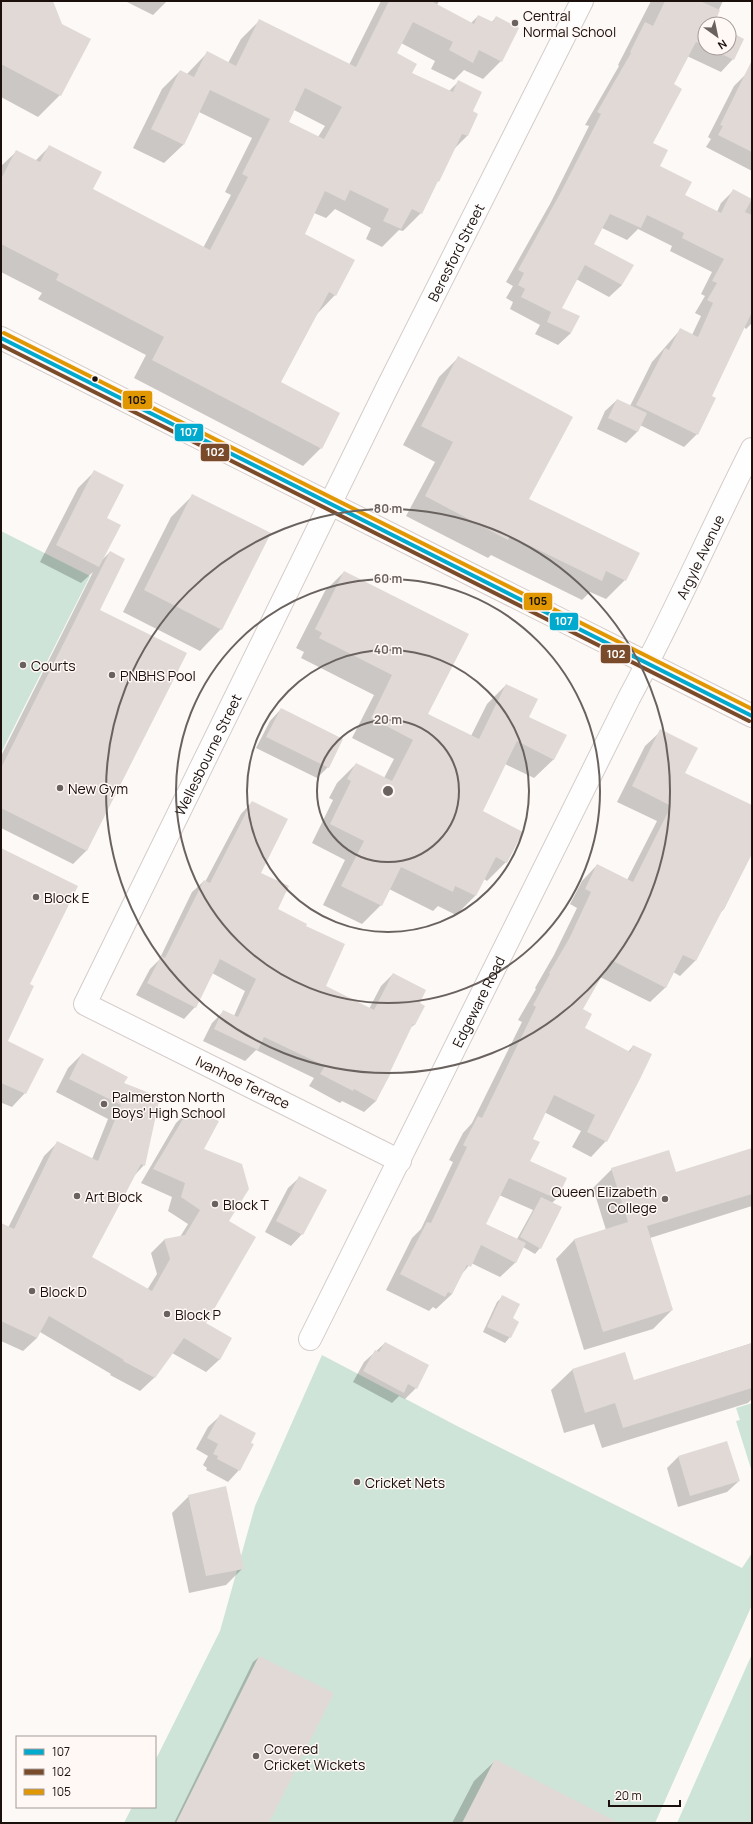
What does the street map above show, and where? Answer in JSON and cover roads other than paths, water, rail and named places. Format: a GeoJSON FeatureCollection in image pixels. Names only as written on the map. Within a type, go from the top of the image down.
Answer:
{"type":"FeatureCollection","features":[{"type":"Feature","properties":{"kind":"main road","name":"Beresford Street"},"geometry":{"type":"LineString","coordinates":[[330,504],[582,1]]}},
{"type":"Feature","properties":{"kind":"main road"},"geometry":{"type":"LineString","coordinates":[[1,338],[752,716]]}},
{"type":"Feature","properties":{"kind":"main road","name":"Argyle Avenue"},"geometry":{"type":"LineString","coordinates":[[648,663],[752,449]]}},
{"type":"Feature","properties":{"kind":"main road","name":"Wellesbourne Street"},"geometry":{"type":"LineString","coordinates":[[85,1004],[330,504]]}},
{"type":"Feature","properties":{"kind":"main road","name":"Edgeware Road"},"geometry":{"type":"LineString","coordinates":[[310,1339],[648,663]]}},
{"type":"Feature","properties":{"kind":"main road","name":"Ivanhoe Terrace"},"geometry":{"type":"LineString","coordinates":[[85,1004],[400,1161]]}},
{"type":"Feature","properties":{"kind":"place","name":"Central Normal School"},"geometry":{"type":"Point","coordinates":[515,23]}},
{"type":"Feature","properties":{"kind":"place","name":"Courts"},"geometry":{"type":"Point","coordinates":[23,665]}},
{"type":"Feature","properties":{"kind":"place","name":"PNBHS Pool"},"geometry":{"type":"Point","coordinates":[112,675]}},
{"type":"Feature","properties":{"kind":"place","name":"New Gym"},"geometry":{"type":"Point","coordinates":[60,788]}},
{"type":"Feature","properties":{"kind":"place","name":"Block E"},"geometry":{"type":"Point","coordinates":[36,897]}},
{"type":"Feature","properties":{"kind":"place","name":"Palmerston North Boys' High School"},"geometry":{"type":"Point","coordinates":[104,1104]}},
{"type":"Feature","properties":{"kind":"place","name":"Art Block"},"geometry":{"type":"Point","coordinates":[77,1196]}},
{"type":"Feature","properties":{"kind":"place","name":"Queen Elizabeth College"},"geometry":{"type":"Point","coordinates":[665,1199]}},
{"type":"Feature","properties":{"kind":"place","name":"Block T"},"geometry":{"type":"Point","coordinates":[215,1204]}},
{"type":"Feature","properties":{"kind":"place","name":"Block D"},"geometry":{"type":"Point","coordinates":[32,1291]}},
{"type":"Feature","properties":{"kind":"place","name":"Block P"},"geometry":{"type":"Point","coordinates":[167,1314]}},
{"type":"Feature","properties":{"kind":"place","name":"Cricket Nets"},"geometry":{"type":"Point","coordinates":[357,1482]}},
{"type":"Feature","properties":{"kind":"place","name":"Covered Cricket Wickets"},"geometry":{"type":"Point","coordinates":[256,1756]}}]}
